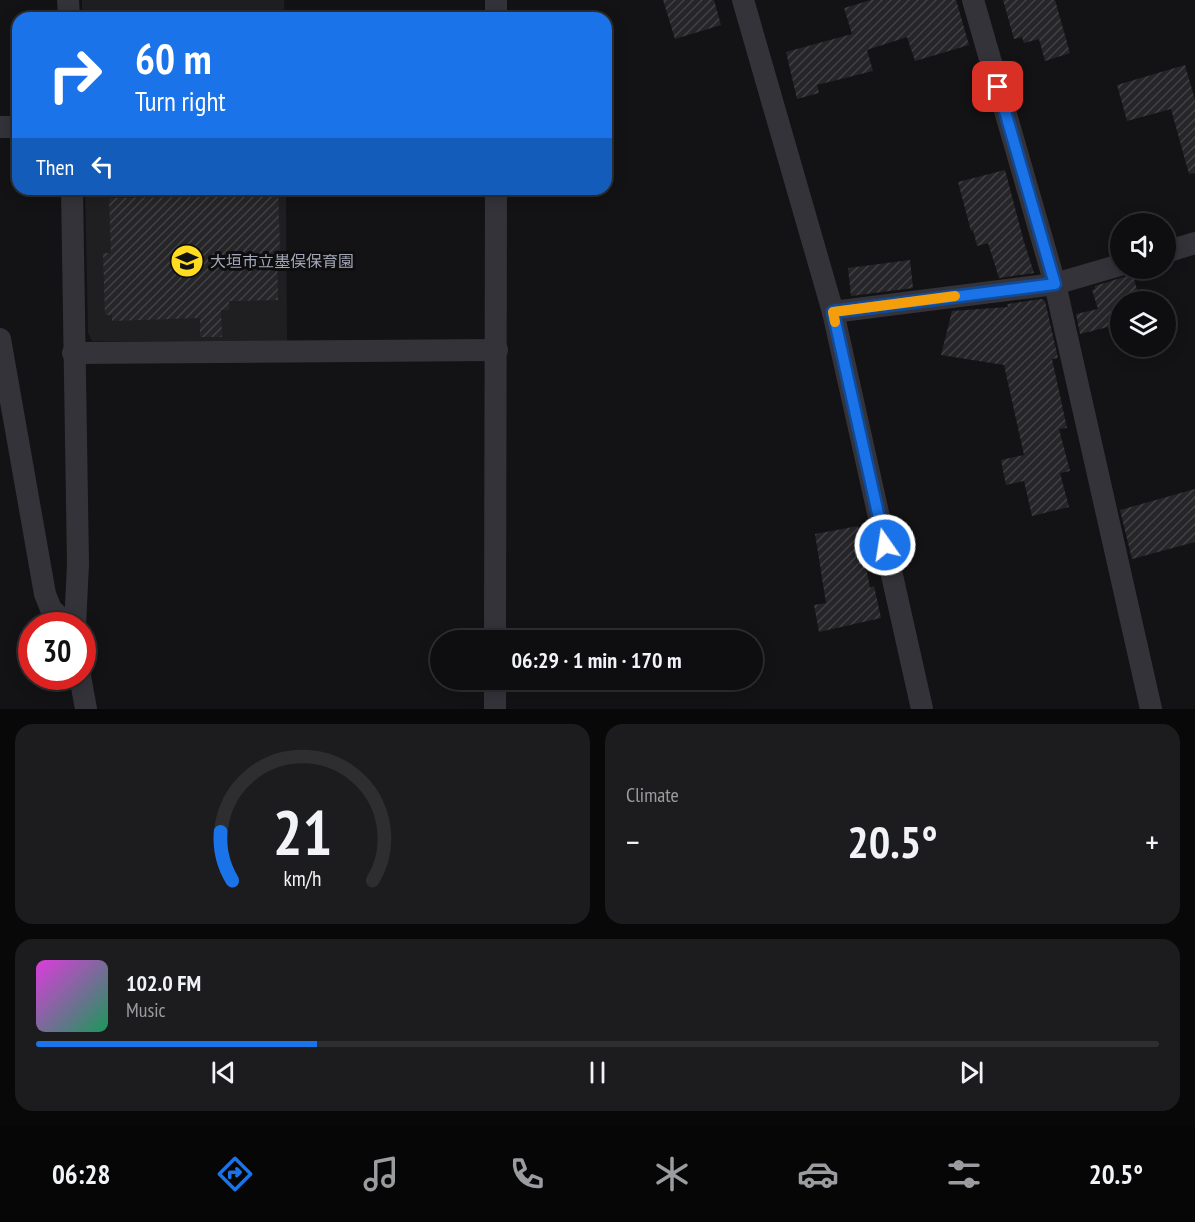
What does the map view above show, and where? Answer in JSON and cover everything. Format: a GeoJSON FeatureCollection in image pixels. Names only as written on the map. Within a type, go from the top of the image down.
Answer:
{"type":"FeatureCollection","features":[{"type":"Feature","properties":{"kind":"street"},"geometry":{"type":"LineString","coordinates":[[743,0],[833,312],[922,709]]}},
{"type":"Feature","properties":{"kind":"street"},"geometry":{"type":"LineString","coordinates":[[973,0],[1055,284],[1151,709]]}},
{"type":"Feature","properties":{"kind":"street"},"geometry":{"type":"LineString","coordinates":[[72,195],[78,564],[76,612]]}},
{"type":"Feature","properties":{"kind":"street"},"geometry":{"type":"LineString","coordinates":[[495,630],[496,195]]}},
{"type":"Feature","properties":{"kind":"street"},"geometry":{"type":"LineString","coordinates":[[1176,249],[1195,243]]}},
{"type":"Feature","properties":{"kind":"street"},"geometry":{"type":"LineString","coordinates":[[833,312],[1055,284],[1110,268]]}},
{"type":"Feature","properties":{"kind":"street"},"geometry":{"type":"LineString","coordinates":[[0,339],[45,594],[54,612]]}},
{"type":"Feature","properties":{"kind":"street"},"geometry":{"type":"LineString","coordinates":[[73,353],[496,350]]}},
{"type":"Feature","properties":{"kind":"street"},"geometry":{"type":"LineString","coordinates":[[83,690],[86,709]]}},
{"type":"Feature","properties":{"kind":"street"},"geometry":{"type":"LineString","coordinates":[[495,690],[495,709]]}},
{"type":"Feature","properties":{"kind":"shaded area"},"geometry":{"type":"Polygon","coordinates":[[[82,0],[284,0],[285,12],[82,12],[82,0]]]}},
{"type":"Feature","properties":{"kind":"shaded area","name":"大垣市立墨俣保育園"},"geometry":{"type":"Polygon","coordinates":[[[85,195],[286,195],[287,341],[92,341],[88,333],[85,195]]]}},
{"type":"Feature","properties":{"kind":"building"},"geometry":{"type":"Polygon","coordinates":[[[663,0],[714,0],[721,25],[675,39],[663,0]]]}},
{"type":"Feature","properties":{"kind":"building"},"geometry":{"type":"Polygon","coordinates":[[[871,0],[956,0],[969,45],[915,61],[907,37],[867,50],[873,71],[817,85],[819,93],[797,99],[786,52],[852,34],[844,8],[871,0]]]}},
{"type":"Feature","properties":{"kind":"building"},"geometry":{"type":"Polygon","coordinates":[[[1003,0],[1055,0],[1070,53],[1045,61],[1039,39],[1024,43],[1022,37],[1014,39],[1003,0]]]}},
{"type":"Feature","properties":{"kind":"building"},"geometry":{"type":"Polygon","coordinates":[[[1185,65],[1195,100],[1195,173],[1189,174],[1171,109],[1127,121],[1117,85],[1185,65]]]}},
{"type":"Feature","properties":{"kind":"building"},"geometry":{"type":"Polygon","coordinates":[[[1005,170],[1034,273],[999,278],[988,243],[977,246],[958,182],[1005,170]]]}},
{"type":"Feature","properties":{"kind":"building","name":"大垣市立墨俣保育園"},"geometry":{"type":"Polygon","coordinates":[[[209,195],[278,195],[280,250],[277,250],[278,300],[229,301],[229,310],[221,310],[222,337],[200,337],[200,318],[112,321],[112,315],[105,315],[103,253],[111,253],[109,198],[209,197],[209,195]]]}},
{"type":"Feature","properties":{"kind":"building"},"geometry":{"type":"Polygon","coordinates":[[[910,260],[913,288],[851,296],[848,268],[910,260]]]}},
{"type":"Feature","properties":{"kind":"building"},"geometry":{"type":"Polygon","coordinates":[[[1117,279],[1134,279],[1137,291],[1110,291],[1110,326],[1080,334],[1076,314],[1098,309],[1092,290],[1095,286],[1117,279]]]}},
{"type":"Feature","properties":{"kind":"building"},"geometry":{"type":"Polygon","coordinates":[[[1042,299],[1045,301],[1058,358],[1052,359],[1067,428],[1059,429],[1070,471],[1060,473],[1069,507],[1032,516],[1024,481],[1006,485],[1001,460],[1024,455],[1004,365],[941,355],[952,311],[1008,307],[1007,304],[1042,299]]]}},
{"type":"Feature","properties":{"kind":"building"},"geometry":{"type":"Polygon","coordinates":[[[1195,489],[1195,542],[1132,559],[1120,510],[1195,489]]]}},
{"type":"Feature","properties":{"kind":"building"},"geometry":{"type":"Polygon","coordinates":[[[858,526],[870,588],[874,586],[881,618],[819,632],[814,605],[826,603],[815,534],[858,526]]]}},
{"type":"Feature","properties":{"kind":"slow traffic"},"geometry":{"type":"LineString","coordinates":[[835,322],[833,312],[955,296]]}},
{"type":"Feature","properties":{"kind":"place","name":"大垣市立墨俣保育園"},"geometry":{"type":"Point","coordinates":[187,261]}},
{"type":"Feature","properties":{"kind":"route"},"geometry":{"type":"LineString","coordinates":[[885,545],[833,312],[1055,284],[998,87]]}}]}
